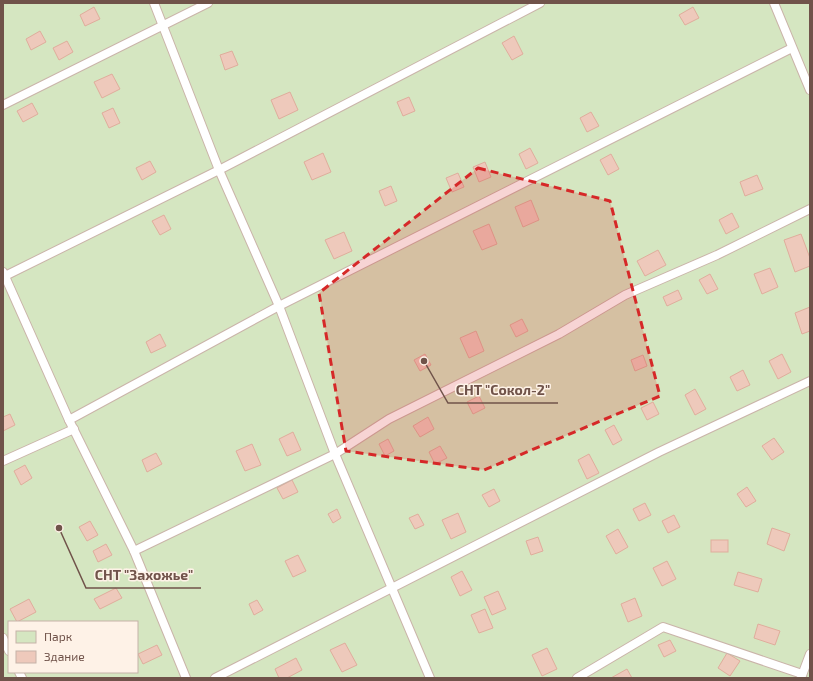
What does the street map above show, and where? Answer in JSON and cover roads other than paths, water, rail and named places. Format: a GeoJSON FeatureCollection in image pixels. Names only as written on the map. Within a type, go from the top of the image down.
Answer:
{"type":"FeatureCollection","features":[{"type":"Feature","properties":{"kind":"lane"},"geometry":{"type":"LineString","coordinates":[[154,3],[219,170],[279,306],[335,454],[430,678]]}},
{"type":"Feature","properties":{"kind":"lane"},"geometry":{"type":"LineString","coordinates":[[3,105],[208,3]]}},
{"type":"Feature","properties":{"kind":"lane"},"geometry":{"type":"LineString","coordinates":[[186,678],[134,551],[69,420],[4,274],[219,170],[540,3]]}},
{"type":"Feature","properties":{"kind":"lane"},"geometry":{"type":"LineString","coordinates":[[774,3],[810,90]]}},
{"type":"Feature","properties":{"kind":"lane"},"geometry":{"type":"LineString","coordinates":[[69,420],[279,306],[792,48]]}},
{"type":"Feature","properties":{"kind":"lane"},"geometry":{"type":"LineString","coordinates":[[134,551],[335,454],[389,419],[559,334],[625,295],[717,255],[810,209]]}},
{"type":"Feature","properties":{"kind":"lane"},"geometry":{"type":"LineString","coordinates":[[215,678],[659,452],[810,381]]}},
{"type":"Feature","properties":{"kind":"lane"},"geometry":{"type":"LineString","coordinates":[[3,461],[74,429]]}},
{"type":"Feature","properties":{"kind":"lane"},"geometry":{"type":"LineString","coordinates":[[577,678],[663,628],[801,676],[810,654]]}},
{"type":"Feature","properties":{"kind":"lane"},"geometry":{"type":"LineString","coordinates":[[3,638],[8,649]]}},
{"type":"Feature","properties":{"kind":"place","name":"СНТ \"Сокол-2\""},"geometry":{"type":"Point","coordinates":[424,361]}},
{"type":"Feature","properties":{"kind":"place","name":"СНТ \"Захожье\""},"geometry":{"type":"Point","coordinates":[59,528]}}]}
